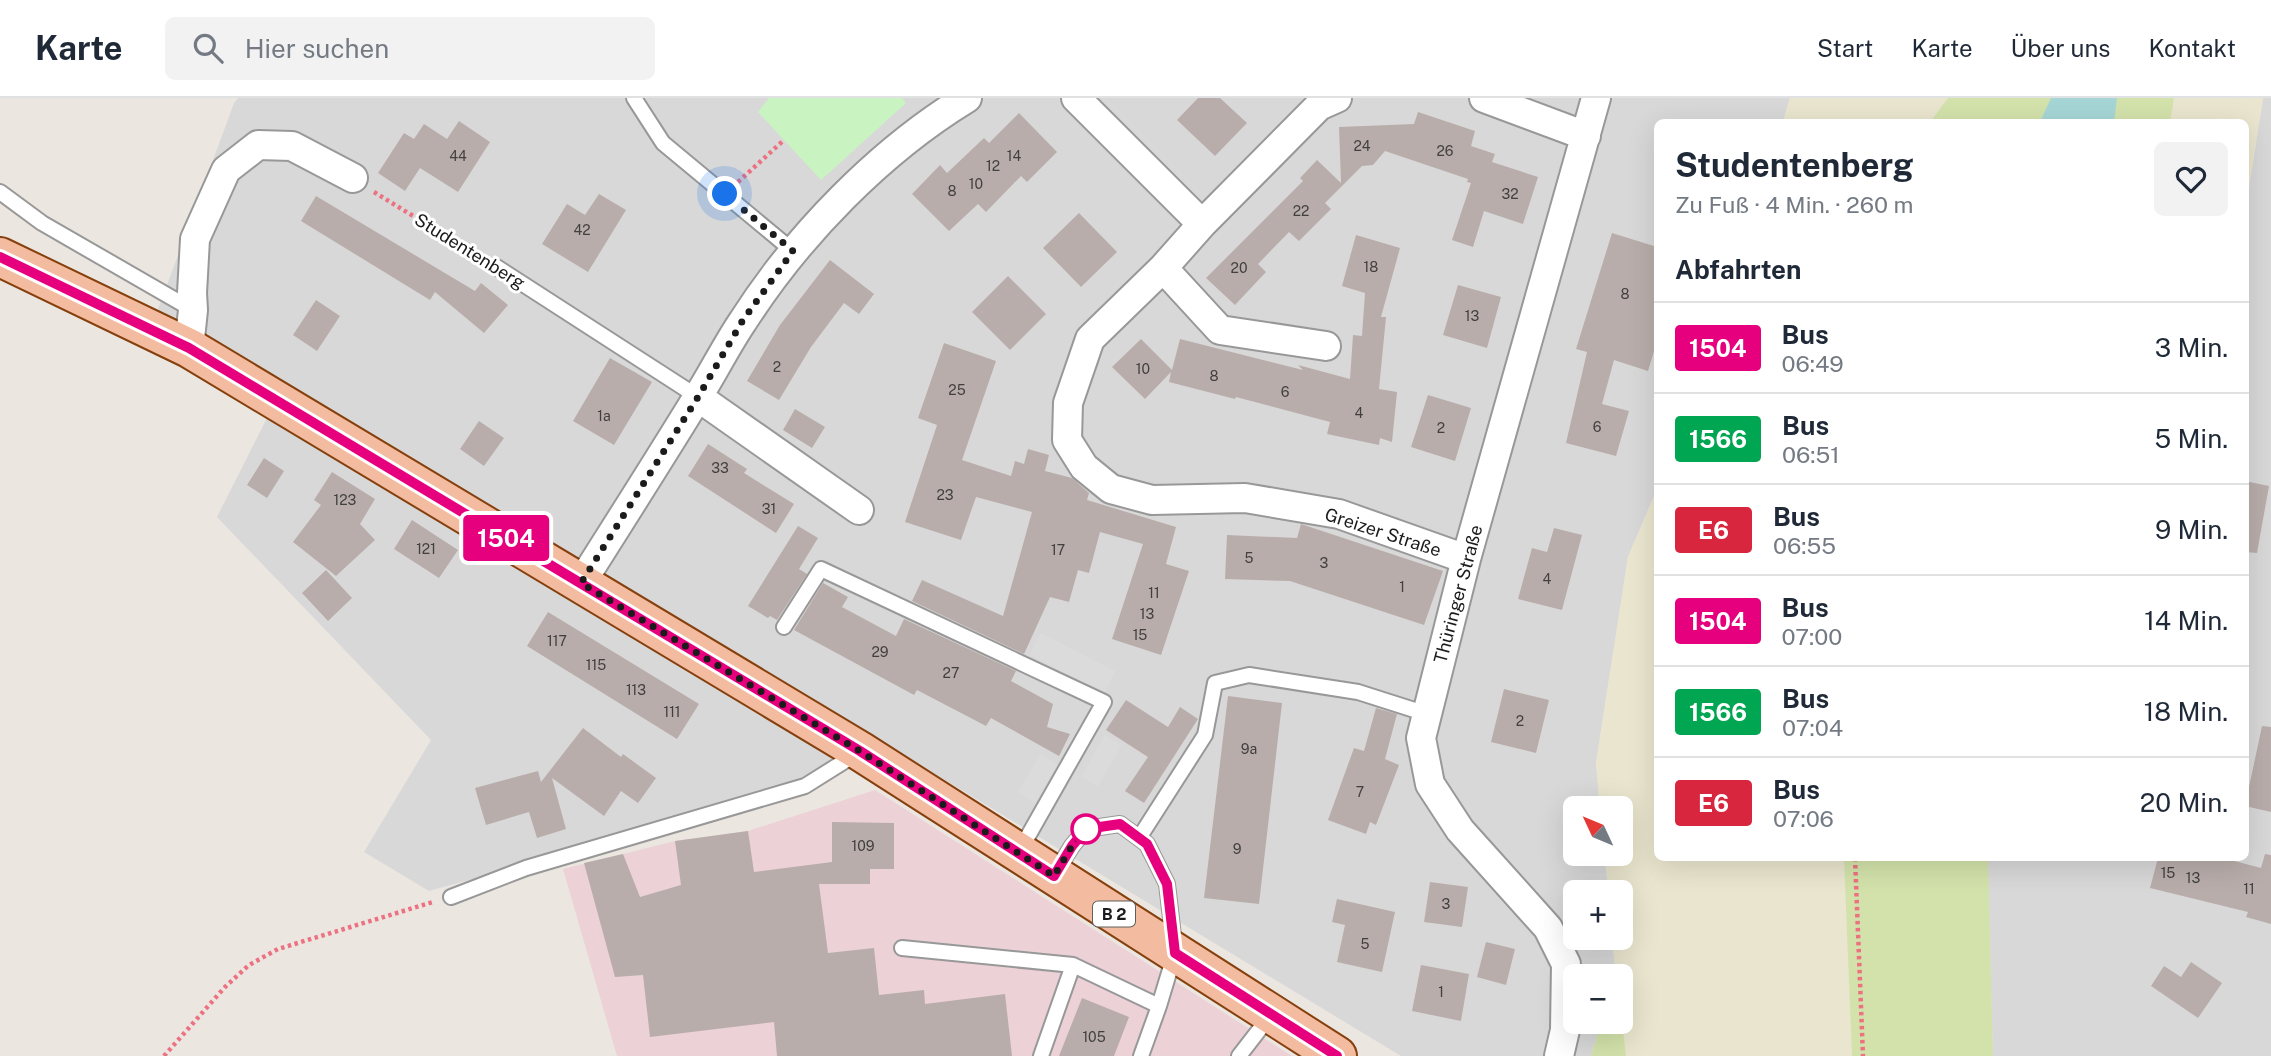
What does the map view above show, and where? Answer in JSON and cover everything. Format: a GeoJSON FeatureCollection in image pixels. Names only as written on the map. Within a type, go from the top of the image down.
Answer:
{"type":"FeatureCollection","features":[{"type":"Feature","properties":{"kind":"main road","name":"B 2"},"geometry":{"type":"LineString","coordinates":[[0,257],[189,348],[860,751],[1337,1056]]}},
{"type":"Feature","properties":{"kind":"street"},"geometry":{"type":"LineString","coordinates":[[581,583],[743,320],[793,251],[862,179],[941,114],[967,98]]}},
{"type":"Feature","properties":{"kind":"street"},"geometry":{"type":"LineString","coordinates":[[1076,98],[1202,224]]}},
{"type":"Feature","properties":{"kind":"street","name":"Greizer Straße"},"geometry":{"type":"LineString","coordinates":[[1337,98],[1320,106],[1090,339],[1068,403],[1067,440],[1084,467],[1111,489],[1152,500],[1245,498],[1339,514],[1466,559]]}},
{"type":"Feature","properties":{"kind":"street"},"geometry":{"type":"LineString","coordinates":[[1484,98],[1586,136]]}},
{"type":"Feature","properties":{"kind":"street","name":"Thüringer Straße"},"geometry":{"type":"LineString","coordinates":[[1559,1056],[1565,1030],[1566,964],[1548,928],[1460,830],[1430,784],[1421,738],[1466,559],[1596,98]]}},
{"type":"Feature","properties":{"kind":"street"},"geometry":{"type":"LineString","coordinates":[[189,348],[195,239],[226,170],[258,145],[292,146],[353,178]]}},
{"type":"Feature","properties":{"kind":"street"},"geometry":{"type":"LineString","coordinates":[[1163,268],[1220,330],[1326,345]]}},
{"type":"Feature","properties":{"kind":"street","name":"Studentenberg"},"geometry":{"type":"LineString","coordinates":[[698,397],[859,510]]}},
{"type":"Feature","properties":{"kind":"lane"},"geometry":{"type":"LineString","coordinates":[[634,98],[663,142],[793,251]]}},
{"type":"Feature","properties":{"kind":"lane"},"geometry":{"type":"LineString","coordinates":[[0,192],[42,223],[193,310]]}},
{"type":"Feature","properties":{"kind":"lane","name":"Studentenberg"},"geometry":{"type":"LineString","coordinates":[[495,266],[698,397]]}},
{"type":"Feature","properties":{"kind":"lane"},"geometry":{"type":"LineString","coordinates":[[784,627],[821,569],[1104,702],[1018,853]]}},
{"type":"Feature","properties":{"kind":"lane"},"geometry":{"type":"LineString","coordinates":[[1139,838],[1205,735],[1215,683],[1250,675],[1358,692],[1427,715]]}},
{"type":"Feature","properties":{"kind":"lane"},"geometry":{"type":"LineString","coordinates":[[451,897],[526,868],[806,786],[860,751]]}},
{"type":"Feature","properties":{"kind":"lane"},"geometry":{"type":"LineString","coordinates":[[1054,876],[1086,829],[1120,824],[1147,844],[1167,884],[1175,953],[1140,1056]]}},
{"type":"Feature","properties":{"kind":"lane"},"geometry":{"type":"LineString","coordinates":[[902,948],[1073,965],[1159,1006]]}},
{"type":"Feature","properties":{"kind":"lane"},"geometry":{"type":"LineString","coordinates":[[1041,1056],[1073,965]]}},
{"type":"Feature","properties":{"kind":"lane"},"geometry":{"type":"LineString","coordinates":[[1239,1056],[1272,1014]]}},
{"type":"Feature","properties":{"kind":"path"},"geometry":{"type":"LineString","coordinates":[[725,194],[784,140]]}},
{"type":"Feature","properties":{"kind":"path","name":"Studentenberg"},"geometry":{"type":"LineString","coordinates":[[353,178],[495,266]]}},
{"type":"Feature","properties":{"kind":"path"},"geometry":{"type":"LineString","coordinates":[[1855,861],[1863,1056]]}},
{"type":"Feature","properties":{"kind":"path"},"geometry":{"type":"LineString","coordinates":[[164,1056],[248,965],[278,949],[451,897]]}},
{"type":"Feature","properties":{"kind":"shaded area"},"geometry":{"type":"Polygon","coordinates":[[[238,98],[1790,98],[1784,119],[1654,119],[1654,496],[1628,557],[1596,763],[1599,796],[1563,796],[1563,866],[1606,866],[1607,880],[1563,880],[1563,950],[1613,950],[1615,964],[1563,964],[1563,1034],[1597,1034],[1591,1056],[1401,1056],[532,530],[157,312],[238,98]]]}},
{"type":"Feature","properties":{"kind":"shaded area"},"geometry":{"type":"Polygon","coordinates":[[[1790,98],[1948,98],[1932,119],[1784,119],[1790,98]]]}},
{"type":"Feature","properties":{"kind":"shaded area"},"geometry":{"type":"Polygon","coordinates":[[[2174,98],[2263,98],[2249,187],[2249,119],[2170,119],[2174,98]]]}},
{"type":"Feature","properties":{"kind":"shaded area"},"geometry":{"type":"Polygon","coordinates":[[[2263,98],[2271,98],[2271,1056],[1993,1056],[1987,861],[2249,861],[2249,187],[2263,98]]]}},
{"type":"Feature","properties":{"kind":"shaded area"},"geometry":{"type":"Polygon","coordinates":[[[268,416],[833,757],[792,791],[429,891],[364,852],[431,740],[217,517],[268,416]]]}},
{"type":"Feature","properties":{"kind":"shaded area"},"geometry":{"type":"Polygon","coordinates":[[[1654,496],[1654,861],[1844,861],[1852,1056],[1626,1056],[1624,1034],[1633,1034],[1633,964],[1615,964],[1613,950],[1633,950],[1633,880],[1607,880],[1606,866],[1633,866],[1633,796],[1599,796],[1596,763],[1628,557],[1654,496]]]}},
{"type":"Feature","properties":{"kind":"shaded area"},"geometry":{"type":"Polygon","coordinates":[[[1041,633],[1115,671],[1104,693],[1030,655],[1041,633]]]}},
{"type":"Feature","properties":{"kind":"shaded area"},"geometry":{"type":"Polygon","coordinates":[[[1104,735],[1122,745],[1098,787],[1081,777],[1104,735]]]}},
{"type":"Feature","properties":{"kind":"shaded area"},"geometry":{"type":"Polygon","coordinates":[[[1041,754],[1058,765],[1035,803],[1017,792],[1041,754]]]}},
{"type":"Feature","properties":{"kind":"shaded area"},"geometry":{"type":"Polygon","coordinates":[[[875,790],[1292,1056],[617,1056],[563,869],[675,841],[748,831],[875,790]]]}},
{"type":"Feature","properties":{"kind":"green space"},"geometry":{"type":"Polygon","coordinates":[[[769,98],[902,98],[906,103],[821,180],[758,112],[769,98]]]}},
{"type":"Feature","properties":{"kind":"green space"},"geometry":{"type":"Polygon","coordinates":[[[1948,98],[2174,98],[2170,119],[1932,119],[1948,98]]]}},
{"type":"Feature","properties":{"kind":"green space"},"geometry":{"type":"Polygon","coordinates":[[[1844,861],[1988,861],[1993,1056],[1852,1056],[1844,861]]]}},
{"type":"Feature","properties":{"kind":"green space"},"geometry":{"type":"Polygon","coordinates":[[[1597,1034],[1624,1034],[1626,1056],[1591,1056],[1597,1034]]]}},
{"type":"Feature","properties":{"kind":"water"},"geometry":{"type":"Polygon","coordinates":[[[2051,98],[2117,98],[2114,119],[2041,119],[2051,98]]]}},
{"type":"Feature","properties":{"kind":"building"},"geometry":{"type":"Polygon","coordinates":[[[1198,98],[1220,98],[1247,123],[1215,156],[1177,120],[1198,98]]]}},
{"type":"Feature","properties":{"kind":"building"},"geometry":{"type":"Polygon","coordinates":[[[1418,112],[1475,131],[1471,146],[1495,154],[1492,162],[1538,177],[1523,224],[1484,211],[1473,247],[1452,240],[1471,183],[1467,182],[1468,179],[1385,151],[1373,165],[1362,166],[1325,203],[1331,209],[1299,241],[1289,232],[1258,264],[1266,272],[1235,305],[1206,278],[1303,181],[1300,178],[1317,160],[1341,183],[1339,127],[1414,124],[1418,112]]]}},
{"type":"Feature","properties":{"kind":"building"},"geometry":{"type":"Polygon","coordinates":[[[1019,113],[1057,152],[1027,182],[1021,176],[986,212],[978,204],[949,231],[912,194],[940,165],[947,173],[984,138],[989,143],[1019,113]]]}},
{"type":"Feature","properties":{"kind":"building"},"geometry":{"type":"Polygon","coordinates":[[[459,121],[490,142],[458,192],[420,168],[405,191],[378,173],[404,133],[414,139],[424,124],[447,139],[459,121]]]}},
{"type":"Feature","properties":{"kind":"building"},"geometry":{"type":"Polygon","coordinates":[[[599,194],[626,210],[588,272],[542,244],[567,204],[585,215],[599,194]]]}},
{"type":"Feature","properties":{"kind":"building"},"geometry":{"type":"Polygon","coordinates":[[[316,196],[475,291],[481,283],[508,305],[484,333],[435,292],[430,300],[301,221],[316,196]]]}},
{"type":"Feature","properties":{"kind":"building"},"geometry":{"type":"Polygon","coordinates":[[[1079,213],[1117,252],[1081,287],[1043,248],[1079,213]]]}},
{"type":"Feature","properties":{"kind":"building"},"geometry":{"type":"Polygon","coordinates":[[[1612,233],[1654,246],[1654,351],[1648,371],[1614,360],[1602,404],[1629,411],[1616,456],[1566,443],[1587,352],[1576,349],[1612,233]]]}},
{"type":"Feature","properties":{"kind":"building"},"geometry":{"type":"Polygon","coordinates":[[[1356,235],[1400,248],[1381,317],[1386,317],[1379,389],[1397,392],[1392,442],[1380,438],[1379,445],[1327,434],[1330,422],[1169,382],[1171,372],[1145,399],[1112,367],[1141,339],[1172,370],[1180,339],[1350,379],[1353,335],[1362,336],[1365,293],[1342,286],[1356,235]]]}},
{"type":"Feature","properties":{"kind":"building"},"geometry":{"type":"Polygon","coordinates":[[[830,260],[874,294],[859,314],[844,303],[811,347],[779,400],[747,381],[780,325],[830,260]]]}},
{"type":"Feature","properties":{"kind":"building"},"geometry":{"type":"Polygon","coordinates":[[[1008,276],[1046,314],[1010,350],[972,312],[1008,276]]]}},
{"type":"Feature","properties":{"kind":"building"},"geometry":{"type":"Polygon","coordinates":[[[1458,285],[1501,297],[1487,348],[1443,335],[1458,285]]]}},
{"type":"Feature","properties":{"kind":"building"},"geometry":{"type":"Polygon","coordinates":[[[316,300],[340,316],[317,351],[293,335],[316,300]]]}},
{"type":"Feature","properties":{"kind":"building"},"geometry":{"type":"Polygon","coordinates":[[[944,343],[996,361],[962,460],[1011,476],[1015,461],[1024,464],[1028,449],[1049,455],[1045,471],[1072,478],[1089,493],[1087,500],[1176,527],[1166,564],[1189,571],[1161,655],[1112,639],[1143,544],[1100,532],[1089,573],[1078,570],[1069,602],[1050,597],[1024,654],[912,601],[922,580],[1003,616],[1032,512],[976,497],[961,540],[905,522],[937,425],[918,418],[944,343]]]}},
{"type":"Feature","properties":{"kind":"building"},"geometry":{"type":"Polygon","coordinates":[[[610,358],[652,382],[614,445],[573,421],[610,358]]]}},
{"type":"Feature","properties":{"kind":"building"},"geometry":{"type":"Polygon","coordinates":[[[1428,395],[1471,408],[1455,461],[1411,447],[1428,395]]]}},
{"type":"Feature","properties":{"kind":"building"},"geometry":{"type":"Polygon","coordinates":[[[795,409],[825,427],[812,448],[783,430],[795,409]]]}},
{"type":"Feature","properties":{"kind":"building"},"geometry":{"type":"Polygon","coordinates":[[[479,421],[504,438],[484,466],[460,449],[479,421]]]}},
{"type":"Feature","properties":{"kind":"building"},"geometry":{"type":"Polygon","coordinates":[[[708,444],[747,469],[744,473],[794,504],[776,533],[688,476],[708,444]]]}},
{"type":"Feature","properties":{"kind":"building"},"geometry":{"type":"Polygon","coordinates":[[[264,458],[284,471],[267,498],[247,485],[264,458]]]}},
{"type":"Feature","properties":{"kind":"building"},"geometry":{"type":"Polygon","coordinates":[[[332,472],[375,499],[360,524],[375,540],[336,576],[293,542],[321,505],[314,500],[332,472]]]}},
{"type":"Feature","properties":{"kind":"building"},"geometry":{"type":"Polygon","coordinates":[[[2249,482],[2269,486],[2257,553],[2249,552],[2249,482]]]}},
{"type":"Feature","properties":{"kind":"building"},"geometry":{"type":"Polygon","coordinates":[[[412,520],[458,550],[439,578],[394,549],[412,520]]]}},
{"type":"Feature","properties":{"kind":"building"},"geometry":{"type":"Polygon","coordinates":[[[1301,524],[1443,571],[1424,625],[1290,581],[1225,579],[1227,535],[1297,538],[1301,524]]]}},
{"type":"Feature","properties":{"kind":"building"},"geometry":{"type":"Polygon","coordinates":[[[798,526],[818,538],[799,569],[807,574],[777,620],[770,616],[768,618],[748,606],[798,526]]]}},
{"type":"Feature","properties":{"kind":"building"},"geometry":{"type":"Polygon","coordinates":[[[1554,528],[1582,535],[1562,610],[1518,599],[1532,548],[1547,552],[1554,528]]]}},
{"type":"Feature","properties":{"kind":"building"},"geometry":{"type":"Polygon","coordinates":[[[326,570],[352,598],[328,621],[302,593],[326,570]]]}},
{"type":"Feature","properties":{"kind":"building"},"geometry":{"type":"Polygon","coordinates":[[[823,583],[848,597],[842,607],[896,636],[904,619],[1016,671],[1011,681],[1053,704],[1047,727],[1070,734],[1059,756],[991,718],[986,726],[917,690],[914,695],[794,630],[823,583]]]}},
{"type":"Feature","properties":{"kind":"building"},"geometry":{"type":"Polygon","coordinates":[[[548,612],[699,704],[677,739],[527,646],[548,612]]]}},
{"type":"Feature","properties":{"kind":"building"},"geometry":{"type":"Polygon","coordinates":[[[1504,689],[1549,700],[1536,753],[1491,742],[1504,689]]]}},
{"type":"Feature","properties":{"kind":"building"},"geometry":{"type":"Polygon","coordinates":[[[1228,696],[1282,703],[1259,904],[1204,898],[1228,696]]]}},
{"type":"Feature","properties":{"kind":"building"},"geometry":{"type":"Polygon","coordinates":[[[1126,700],[1168,727],[1180,707],[1198,719],[1144,803],[1125,791],[1148,757],[1106,730],[1126,700]]]}},
{"type":"Feature","properties":{"kind":"building"},"geometry":{"type":"Polygon","coordinates":[[[1376,708],[1397,714],[1385,759],[1399,765],[1376,825],[1370,822],[1366,834],[1328,820],[1354,748],[1364,751],[1376,708]]]}},
{"type":"Feature","properties":{"kind":"building"},"geometry":{"type":"Polygon","coordinates":[[[2262,726],[2271,727],[2271,812],[2249,807],[2249,787],[2262,726]]]}},
{"type":"Feature","properties":{"kind":"building"},"geometry":{"type":"Polygon","coordinates":[[[583,728],[621,757],[623,754],[656,778],[638,803],[621,791],[604,816],[552,778],[566,829],[537,838],[529,812],[486,825],[475,788],[538,771],[541,782],[583,728]]]}},
{"type":"Feature","properties":{"kind":"building"},"geometry":{"type":"Polygon","coordinates":[[[832,822],[894,823],[894,869],[870,869],[870,884],[819,884],[828,953],[874,948],[879,995],[924,990],[925,1004],[1005,994],[1012,1056],[777,1056],[774,1022],[650,1037],[643,975],[615,977],[584,863],[623,854],[640,897],[681,885],[675,841],[748,831],[754,872],[832,862],[832,822]]]}},
{"type":"Feature","properties":{"kind":"building"},"geometry":{"type":"Polygon","coordinates":[[[2265,854],[2271,855],[2271,924],[2246,917],[2248,912],[2150,888],[2157,861],[2234,861],[2261,868],[2265,854]]]}},
{"type":"Feature","properties":{"kind":"building"},"geometry":{"type":"Polygon","coordinates":[[[1430,882],[1468,887],[1462,927],[1424,922],[1430,882]]]}},
{"type":"Feature","properties":{"kind":"building"},"geometry":{"type":"Polygon","coordinates":[[[1337,899],[1395,912],[1382,972],[1337,962],[1345,925],[1332,922],[1337,899]]]}},
{"type":"Feature","properties":{"kind":"building"},"geometry":{"type":"Polygon","coordinates":[[[1486,942],[1515,949],[1506,985],[1477,977],[1486,942]]]}},
{"type":"Feature","properties":{"kind":"building"},"geometry":{"type":"Polygon","coordinates":[[[2191,962],[2222,983],[2198,1018],[2151,986],[2164,966],[2181,977],[2191,962]]]}},
{"type":"Feature","properties":{"kind":"building"},"geometry":{"type":"Polygon","coordinates":[[[1421,965],[1469,974],[1461,1021],[1412,1011],[1421,965]]]}},
{"type":"Feature","properties":{"kind":"building"},"geometry":{"type":"Polygon","coordinates":[[[1082,998],[1129,1017],[1114,1056],[1059,1056],[1082,998]]]}},
{"type":"Feature","properties":{"kind":"bus line","name":"1504"},"geometry":{"type":"LineString","coordinates":[[0,257],[189,348],[860,751],[1054,876],[1086,829],[1120,824],[1147,844],[1167,884],[1175,953],[1337,1056]]}},
{"type":"Feature","properties":{"kind":"route"},"geometry":{"type":"LineString","coordinates":[[725,194],[793,251],[743,320],[581,583],[860,751],[1054,876],[1086,829]]}}]}
